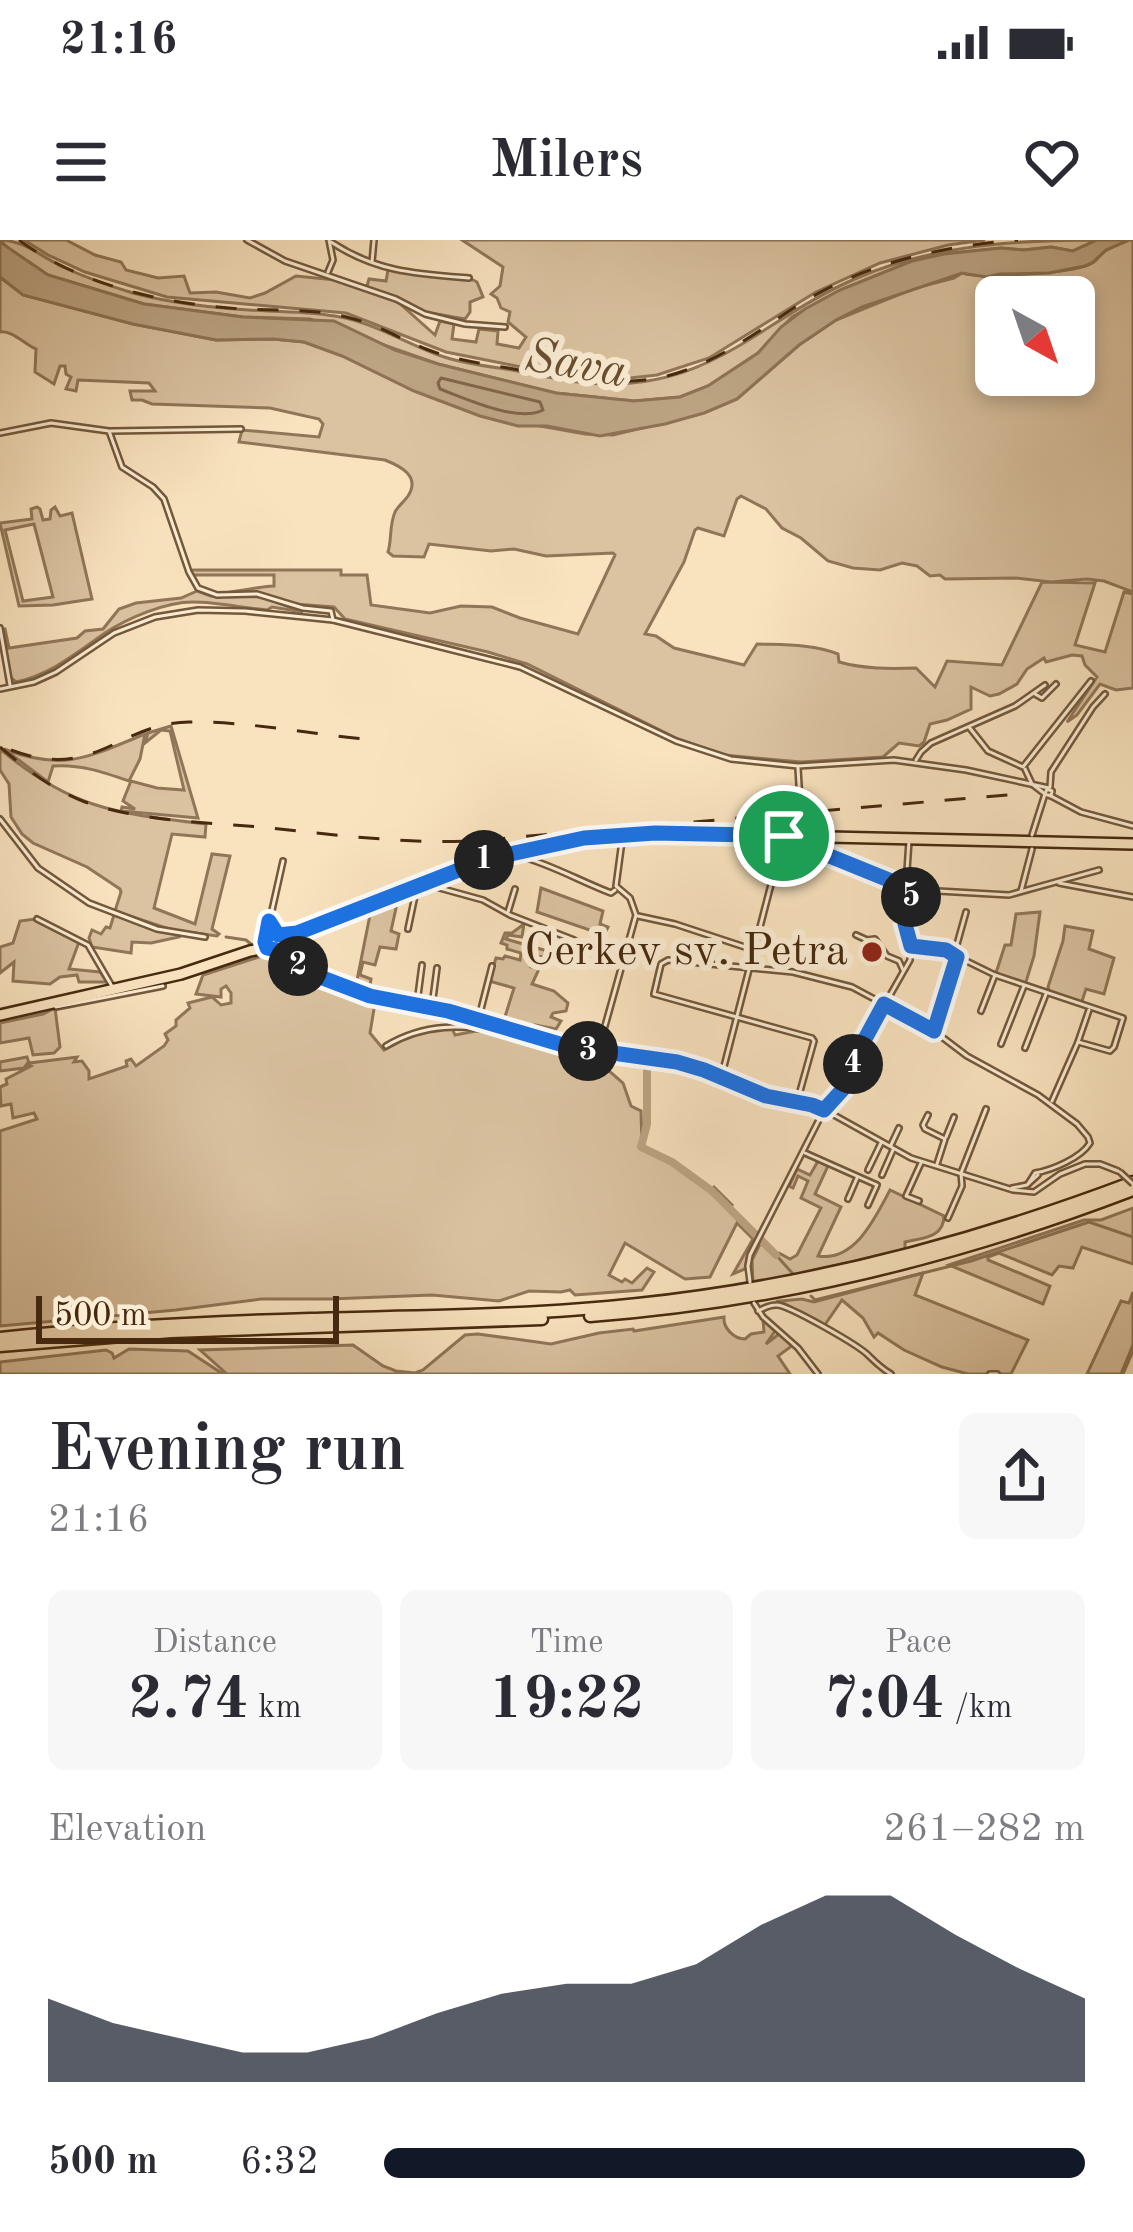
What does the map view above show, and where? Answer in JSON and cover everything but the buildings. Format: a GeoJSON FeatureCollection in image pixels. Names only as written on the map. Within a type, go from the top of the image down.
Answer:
{"type":"FeatureCollection","features":[{"type":"Feature","properties":{"kind":"highway"},"geometry":{"type":"LineString","coordinates":[[0,1342],[228,1321],[493,1315],[636,1305],[806,1279],[928,1252],[1133,1186]]}},
{"type":"Feature","properties":{"kind":"main road"},"geometry":{"type":"LineString","coordinates":[[0,1015],[181,974],[470,865],[620,838],[1131,844]]}},
{"type":"Feature","properties":{"kind":"street"},"geometry":{"type":"LineString","coordinates":[[247,240],[285,261],[433,316],[505,327]]}},
{"type":"Feature","properties":{"kind":"street"},"geometry":{"type":"LineString","coordinates":[[372,264],[374,240]]}},
{"type":"Feature","properties":{"kind":"street"},"geometry":{"type":"LineString","coordinates":[[327,273],[333,260],[330,241]]}},
{"type":"Feature","properties":{"kind":"street"},"geometry":{"type":"LineString","coordinates":[[330,241],[372,264],[470,278]]}},
{"type":"Feature","properties":{"kind":"street"},"geometry":{"type":"LineString","coordinates":[[0,433],[51,423],[109,431],[241,429]]}},
{"type":"Feature","properties":{"kind":"street"},"geometry":{"type":"LineString","coordinates":[[109,431],[122,467],[164,500],[194,582],[202,591],[257,594],[332,611],[332,620]]}},
{"type":"Feature","properties":{"kind":"street"},"geometry":{"type":"LineString","coordinates":[[0,689],[34,682],[114,632],[177,612],[214,609],[332,620],[520,667],[712,754],[798,766],[916,762],[1032,784],[1081,812],[1133,826]]}},
{"type":"Feature","properties":{"kind":"street"},"geometry":{"type":"LineString","coordinates":[[0,628],[10,687]]}},
{"type":"Feature","properties":{"kind":"street"},"geometry":{"type":"LineString","coordinates":[[1023,767],[1091,681]]}},
{"type":"Feature","properties":{"kind":"street"},"geometry":{"type":"LineString","coordinates":[[1033,693],[1042,698],[1056,684]]}},
{"type":"Feature","properties":{"kind":"street"},"geometry":{"type":"LineString","coordinates":[[916,762],[931,743],[1015,706],[1045,685]]}},
{"type":"Feature","properties":{"kind":"street"},"geometry":{"type":"LineString","coordinates":[[1032,835],[1049,793],[1051,772],[1105,694]]}},
{"type":"Feature","properties":{"kind":"street"},"geometry":{"type":"LineString","coordinates":[[970,727],[988,751],[1023,767],[1032,784]]}},
{"type":"Feature","properties":{"kind":"street"},"geometry":{"type":"LineString","coordinates":[[721,1078],[754,950],[796,839],[798,766]]}},
{"type":"Feature","properties":{"kind":"street"},"geometry":{"type":"LineString","coordinates":[[0,819],[38,868],[89,903],[158,928],[205,937]]}},
{"type":"Feature","properties":{"kind":"street"},"geometry":{"type":"LineString","coordinates":[[517,855],[564,870],[611,893],[616,889],[620,838]]}},
{"type":"Feature","properties":{"kind":"street"},"geometry":{"type":"LineString","coordinates":[[796,839],[911,892],[1020,893],[1099,870]]}},
{"type":"Feature","properties":{"kind":"street"},"geometry":{"type":"LineString","coordinates":[[906,887],[909,839]]}},
{"type":"Feature","properties":{"kind":"street"},"geometry":{"type":"LineString","coordinates":[[1020,893],[1031,849]]}},
{"type":"Feature","properties":{"kind":"street"},"geometry":{"type":"LineString","coordinates":[[283,861],[269,921],[273,941],[292,964],[355,991],[597,1053],[677,1062],[766,1096],[825,1106],[921,1162],[1010,1189],[1031,1186],[1085,1164],[1120,1172],[1133,1186]]}},
{"type":"Feature","properties":{"kind":"street"},"geometry":{"type":"LineString","coordinates":[[1058,882],[1133,897]]}},
{"type":"Feature","properties":{"kind":"street"},"geometry":{"type":"LineString","coordinates":[[408,929],[416,891],[426,884],[478,898],[574,940]]}},
{"type":"Feature","properties":{"kind":"street"},"geometry":{"type":"LineString","coordinates":[[508,914],[515,889]]}},
{"type":"Feature","properties":{"kind":"street"},"geometry":{"type":"LineString","coordinates":[[597,1053],[637,915],[630,898],[616,889]]}},
{"type":"Feature","properties":{"kind":"street"},"geometry":{"type":"LineString","coordinates":[[751,1284],[748,1266],[757,1244],[825,1106],[843,1089],[860,1048],[910,960],[905,924],[911,892]]}},
{"type":"Feature","properties":{"kind":"street"},"geometry":{"type":"LineString","coordinates":[[934,1031],[966,912]]}},
{"type":"Feature","properties":{"kind":"street"},"geometry":{"type":"LineString","coordinates":[[637,915],[754,950]]}},
{"type":"Feature","properties":{"kind":"street"},"geometry":{"type":"LineString","coordinates":[[37,919],[88,945],[115,990]]}},
{"type":"Feature","properties":{"kind":"street"},"geometry":{"type":"LineString","coordinates":[[269,921],[273,941]]}},
{"type":"Feature","properties":{"kind":"street"},"geometry":{"type":"LineString","coordinates":[[856,934],[875,939],[904,971]]}},
{"type":"Feature","properties":{"kind":"street"},"geometry":{"type":"LineString","coordinates":[[911,946],[938,949],[1024,986],[1123,1018],[1110,1051],[1078,1042]]}},
{"type":"Feature","properties":{"kind":"street"},"geometry":{"type":"LineString","coordinates":[[796,1102],[812,1038],[654,994],[661,964],[668,960],[826,979],[852,987],[934,1031],[967,1056],[1051,1104],[1083,1130],[1090,1143],[1082,1154],[1031,1176],[1031,1186]]}},
{"type":"Feature","properties":{"kind":"street"},"geometry":{"type":"LineString","coordinates":[[417,1005],[422,965]]}},
{"type":"Feature","properties":{"kind":"street"},"geometry":{"type":"LineString","coordinates":[[478,1019],[492,966]]}},
{"type":"Feature","properties":{"kind":"street"},"geometry":{"type":"LineString","coordinates":[[432,1008],[436,968]]}},
{"type":"Feature","properties":{"kind":"street"},"geometry":{"type":"LineString","coordinates":[[981,1011],[995,975]]}},
{"type":"Feature","properties":{"kind":"street"},"geometry":{"type":"LineString","coordinates":[[60,1005],[163,986]]}},
{"type":"Feature","properties":{"kind":"street"},"geometry":{"type":"LineString","coordinates":[[1001,1045],[1024,986]]}},
{"type":"Feature","properties":{"kind":"street"},"geometry":{"type":"LineString","coordinates":[[1025,1048],[1046,994]]}},
{"type":"Feature","properties":{"kind":"street"},"geometry":{"type":"LineString","coordinates":[[1051,1104],[1090,1008]]}},
{"type":"Feature","properties":{"kind":"street"},"geometry":{"type":"LineString","coordinates":[[386,1046],[447,1025],[506,1034],[512,1030]]}},
{"type":"Feature","properties":{"kind":"street"},"geometry":{"type":"LineString","coordinates":[[600,1045],[612,1055]]}},
{"type":"Feature","properties":{"kind":"street"},"geometry":{"type":"LineString","coordinates":[[948,1218],[986,1109]]}},
{"type":"Feature","properties":{"kind":"street"},"geometry":{"type":"LineString","coordinates":[[928,1114],[925,1129],[945,1139]]}},
{"type":"Feature","properties":{"kind":"street"},"geometry":{"type":"LineString","coordinates":[[936,1166],[954,1117]]}},
{"type":"Feature","properties":{"kind":"street"},"geometry":{"type":"LineString","coordinates":[[882,1174],[899,1128]]}},
{"type":"Feature","properties":{"kind":"street"},"geometry":{"type":"LineString","coordinates":[[868,1170],[881,1141]]}},
{"type":"Feature","properties":{"kind":"street"},"geometry":{"type":"LineString","coordinates":[[803,1152],[877,1186],[868,1205]]}},
{"type":"Feature","properties":{"kind":"street"},"geometry":{"type":"LineString","coordinates":[[919,1201],[906,1196],[921,1162]]}},
{"type":"Feature","properties":{"kind":"street"},"geometry":{"type":"LineString","coordinates":[[848,1199],[858,1177]]}},
{"type":"Feature","properties":{"kind":"street"},"geometry":{"type":"LineString","coordinates":[[754,1303],[818,1374]]}},
{"type":"Feature","properties":{"kind":"street"},"geometry":{"type":"LineString","coordinates":[[758,1311],[771,1305],[786,1306],[891,1374]]}},
{"type":"Feature","properties":{"kind":"shaded area"},"geometry":{"type":"Polygon","coordinates":[[[0,240],[150,297],[217,308],[340,317],[452,359],[602,384],[642,382],[708,362],[824,294],[915,258],[1005,243],[1097,240],[1072,251],[1001,248],[912,261],[840,290],[792,317],[758,353],[708,386],[680,397],[634,401],[556,393],[438,364],[310,319],[243,317],[144,304],[48,275],[0,240]]]}},
{"type":"Feature","properties":{"kind":"shaded area"},"geometry":{"type":"Polygon","coordinates":[[[24,240],[66,240],[121,262],[126,270],[158,278],[184,276],[190,293],[250,298],[296,276],[336,280],[398,302],[435,335],[440,321],[454,324],[452,339],[476,342],[479,329],[498,331],[497,344],[519,348],[526,337],[508,322],[510,312],[491,294],[500,286],[503,267],[462,240],[985,240],[880,263],[816,292],[709,358],[657,375],[621,379],[446,352],[346,313],[167,297],[85,272],[24,240]]]}},
{"type":"Feature","properties":{"kind":"shaded area"},"geometry":{"type":"Polygon","coordinates":[[[1133,240],[1133,592],[1087,579],[945,579],[902,563],[880,570],[853,568],[828,561],[782,528],[766,509],[741,496],[724,536],[695,530],[684,562],[645,634],[674,648],[744,665],[757,644],[819,648],[838,654],[839,662],[848,664],[916,668],[935,687],[947,661],[1002,665],[1042,582],[1095,583],[1075,645],[1105,652],[1124,592],[1133,594],[1133,688],[1116,690],[1100,684],[1067,722],[1097,677],[1082,656],[1046,662],[1044,658],[999,694],[990,696],[971,687],[971,709],[930,724],[919,746],[899,743],[883,757],[801,762],[724,755],[678,739],[527,664],[345,619],[334,607],[295,604],[258,593],[226,593],[274,586],[274,575],[191,575],[190,570],[341,570],[341,575],[367,575],[371,605],[430,613],[461,606],[492,607],[578,634],[615,555],[546,556],[514,549],[429,544],[424,557],[393,556],[388,552],[393,517],[412,483],[402,469],[385,460],[239,442],[242,430],[319,437],[323,424],[319,419],[270,408],[132,400],[130,391],[155,391],[149,383],[78,380],[76,391],[66,389],[71,377],[65,366],[60,366],[54,384],[35,372],[36,349],[0,332],[0,277],[23,295],[133,324],[216,340],[304,342],[540,426],[613,435],[704,413],[737,399],[836,320],[915,288],[962,273],[1005,275],[1077,268],[1094,262],[1109,248],[1133,240]]]}},
{"type":"Feature","properties":{"kind":"shaded area"},"geometry":{"type":"Polygon","coordinates":[[[388,270],[471,279],[483,297],[470,302],[465,319],[425,312],[359,285],[367,286],[369,279],[386,281],[388,270]]]}},
{"type":"Feature","properties":{"kind":"shaded area"},"geometry":{"type":"Polygon","coordinates":[[[55,507],[60,516],[72,513],[92,599],[19,606],[0,523],[32,519],[31,509],[40,509],[43,520],[50,519],[55,507]],[[34,524],[5,530],[23,601],[53,597],[34,524]]]}},
{"type":"Feature","properties":{"kind":"shaded area"},"geometry":{"type":"Polygon","coordinates":[[[197,591],[211,596],[263,597],[303,612],[202,602],[171,605],[125,622],[41,674],[16,682],[10,677],[3,629],[9,648],[77,638],[85,631],[103,629],[119,609],[197,591]]]}},
{"type":"Feature","properties":{"kind":"shaded area"},"geometry":{"type":"Polygon","coordinates":[[[171,726],[198,818],[121,811],[122,807],[135,809],[123,801],[131,781],[184,790],[170,731],[161,730],[145,743],[148,733],[171,726]]]}},
{"type":"Feature","properties":{"kind":"shaded area"},"geometry":{"type":"Polygon","coordinates":[[[145,734],[129,781],[91,769],[53,766],[48,782],[4,749],[44,760],[76,759],[145,734]]]}},
{"type":"Feature","properties":{"kind":"shaded area"},"geometry":{"type":"Polygon","coordinates":[[[0,749],[74,797],[121,812],[206,824],[205,837],[172,834],[154,908],[195,924],[212,854],[230,856],[212,929],[219,934],[172,930],[115,911],[120,889],[22,834],[11,817],[0,749]]]}},
{"type":"Feature","properties":{"kind":"shaded area"},"geometry":{"type":"Polygon","coordinates":[[[541,888],[603,911],[600,924],[608,927],[604,935],[537,912],[541,888]]]}},
{"type":"Feature","properties":{"kind":"shaded area"},"geometry":{"type":"Polygon","coordinates":[[[398,899],[391,931],[399,934],[396,949],[380,947],[375,965],[363,962],[360,975],[371,979],[369,992],[324,975],[356,985],[371,910],[398,899]]]}},
{"type":"Feature","properties":{"kind":"shaded area"},"geometry":{"type":"Polygon","coordinates":[[[1040,912],[1025,985],[996,973],[1005,945],[1011,945],[1016,914],[1040,912]]]}},
{"type":"Feature","properties":{"kind":"shaded area"},"geometry":{"type":"Polygon","coordinates":[[[114,915],[179,937],[132,942],[131,953],[92,947],[92,930],[101,934],[110,928],[114,915]]]}},
{"type":"Feature","properties":{"kind":"shaded area"},"geometry":{"type":"Polygon","coordinates":[[[35,919],[79,942],[69,969],[100,972],[107,982],[79,982],[77,975],[50,984],[13,981],[14,962],[0,973],[0,947],[13,943],[20,921],[35,919]]]}},
{"type":"Feature","properties":{"kind":"shaded area"},"geometry":{"type":"Polygon","coordinates":[[[524,924],[522,937],[508,935],[506,939],[561,955],[555,960],[534,955],[531,967],[539,969],[532,984],[554,991],[568,1003],[566,1011],[551,1017],[561,1021],[556,1029],[535,1025],[532,1033],[503,1023],[514,988],[489,981],[496,958],[520,960],[521,953],[501,943],[505,933],[524,924]]]}},
{"type":"Feature","properties":{"kind":"shaded area"},"geometry":{"type":"Polygon","coordinates":[[[1065,926],[1093,931],[1089,949],[1114,958],[1104,994],[1086,989],[1081,1004],[1050,993],[1048,987],[1065,926]]]}},
{"type":"Feature","properties":{"kind":"shaded area"},"geometry":{"type":"Polygon","coordinates":[[[262,956],[369,1000],[374,1009],[370,1033],[384,1050],[409,1035],[451,1026],[455,1035],[476,1031],[519,1035],[590,1054],[623,1083],[631,1106],[641,1111],[642,1147],[711,1190],[714,1187],[757,1239],[745,1269],[733,1274],[753,1239],[737,1223],[710,1277],[685,1279],[625,1243],[609,1275],[632,1283],[647,1268],[654,1272],[642,1290],[575,1295],[570,1290],[529,1291],[499,1301],[432,1295],[261,1299],[0,1326],[0,1131],[37,1119],[34,1113],[13,1118],[11,1104],[1,1106],[0,1087],[7,1084],[6,1079],[31,1066],[0,1071],[0,1062],[77,1057],[74,1062],[82,1061],[89,1079],[127,1066],[131,1059],[136,1066],[164,1046],[165,1034],[190,1008],[188,1003],[212,997],[221,1005],[231,1003],[226,986],[221,997],[196,994],[203,975],[262,956]]]}},
{"type":"Feature","properties":{"kind":"shaded area"},"geometry":{"type":"Polygon","coordinates":[[[55,1008],[60,1047],[54,1053],[33,1055],[29,1038],[0,1043],[0,1023],[55,1008]]]}},
{"type":"Feature","properties":{"kind":"shaded area"},"geometry":{"type":"Polygon","coordinates":[[[818,1161],[828,1166],[815,1194],[841,1207],[818,1256],[831,1256],[853,1245],[890,1190],[944,1216],[940,1229],[905,1242],[905,1250],[753,1284],[752,1260],[761,1242],[773,1254],[790,1259],[797,1255],[821,1208],[801,1198],[808,1181],[798,1176],[793,1188],[789,1186],[797,1169],[810,1175],[818,1161]]]}},
{"type":"Feature","properties":{"kind":"shaded area"},"geometry":{"type":"Polygon","coordinates":[[[1133,1208],[1133,1264],[1082,1247],[1073,1268],[1059,1266],[1052,1275],[999,1253],[988,1257],[1050,1286],[1043,1304],[949,1265],[1084,1220],[1101,1220],[1133,1208]]]}},
{"type":"Feature","properties":{"kind":"shaded area"},"geometry":{"type":"Polygon","coordinates":[[[923,1273],[915,1295],[1028,1340],[1011,1374],[968,1374],[942,1367],[878,1333],[874,1337],[863,1318],[842,1300],[824,1326],[780,1301],[814,1302],[923,1273]]]}},
{"type":"Feature","properties":{"kind":"shaded area"},"geometry":{"type":"Polygon","coordinates":[[[1133,1292],[1133,1351],[1123,1374],[1087,1374],[1121,1301],[1129,1303],[1133,1292]]]}},
{"type":"Feature","properties":{"kind":"shaded area"},"geometry":{"type":"Polygon","coordinates":[[[724,1317],[727,1329],[737,1337],[764,1332],[763,1320],[775,1331],[766,1344],[779,1334],[793,1345],[778,1356],[790,1374],[227,1374],[200,1350],[353,1345],[383,1366],[415,1373],[465,1335],[551,1344],[724,1317]]]}},
{"type":"Feature","properties":{"kind":"shaded area"},"geometry":{"type":"Polygon","coordinates":[[[129,1349],[188,1351],[223,1374],[0,1374],[0,1362],[106,1350],[114,1358],[129,1349]]]}},
{"type":"Feature","properties":{"kind":"water"},"geometry":{"type":"Polygon","coordinates":[[[1097,240],[1129,240],[1085,266],[1049,273],[962,273],[862,307],[799,345],[737,399],[665,424],[600,436],[518,426],[480,416],[304,342],[216,340],[133,324],[23,295],[0,277],[0,242],[48,275],[144,304],[243,317],[334,321],[438,364],[556,393],[634,401],[680,397],[708,386],[758,353],[805,309],[912,261],[1001,248],[1073,251],[1097,240]]]}},
{"type":"Feature","properties":{"kind":"waterway"},"geometry":{"type":"LineString","coordinates":[[226,937],[252,945]]}},
{"type":"Feature","properties":{"kind":"waterway"},"geometry":{"type":"LineString","coordinates":[[264,956],[355,995],[475,1021]]}},
{"type":"Feature","properties":{"kind":"waterway"},"geometry":{"type":"LineString","coordinates":[[519,1035],[590,1054],[644,1061],[647,1124],[641,1147],[712,1191],[776,1255]]}},
{"type":"Feature","properties":{"kind":"waterway"},"geometry":{"type":"LineString","coordinates":[[811,1296],[815,1300],[971,1261],[1089,1222],[1133,1237]]}},
{"type":"Feature","properties":{"kind":"waterway"},"geometry":{"type":"LineString","coordinates":[[776,1255],[794,1275]]}},
{"type":"Feature","properties":{"kind":"waterway"},"geometry":{"type":"LineString","coordinates":[[1121,1374],[1133,1345]]}},
{"type":"Feature","properties":{"kind":"railway"},"geometry":{"type":"LineString","coordinates":[[19,240],[97,281],[154,297],[337,315],[458,359],[610,381],[648,380],[706,362],[810,298],[885,265],[937,251],[1018,240]]}},
{"type":"Feature","properties":{"kind":"railway"},"geometry":{"type":"LineString","coordinates":[[11,750],[64,759],[143,731],[189,722],[366,739]]}},
{"type":"Feature","properties":{"kind":"railway"},"geometry":{"type":"LineString","coordinates":[[0,747],[62,791],[127,813],[419,841],[472,841],[1018,794]]}},
{"type":"Feature","properties":{"kind":"place","name":"Cerkev sv. Petra"},"geometry":{"type":"Point","coordinates":[872,952]}},
{"type":"Feature","properties":{"kind":"route"},"geometry":{"type":"LineString","coordinates":[[655,833],[784,836],[796,836],[805,846],[906,887],[911,892],[905,924],[911,946],[946,950],[957,957],[934,1031],[884,1004],[843,1089],[825,1110],[766,1096],[677,1062],[570,1047],[448,1011],[370,996],[292,964],[265,942],[269,921],[278,935],[297,933],[470,865],[524,849],[584,838],[655,833]]}},
{"type":"Feature","properties":{"kind":"water label","name":"Sava"},"geometry":{"type":"Point","coordinates":[576,365]}}]}
